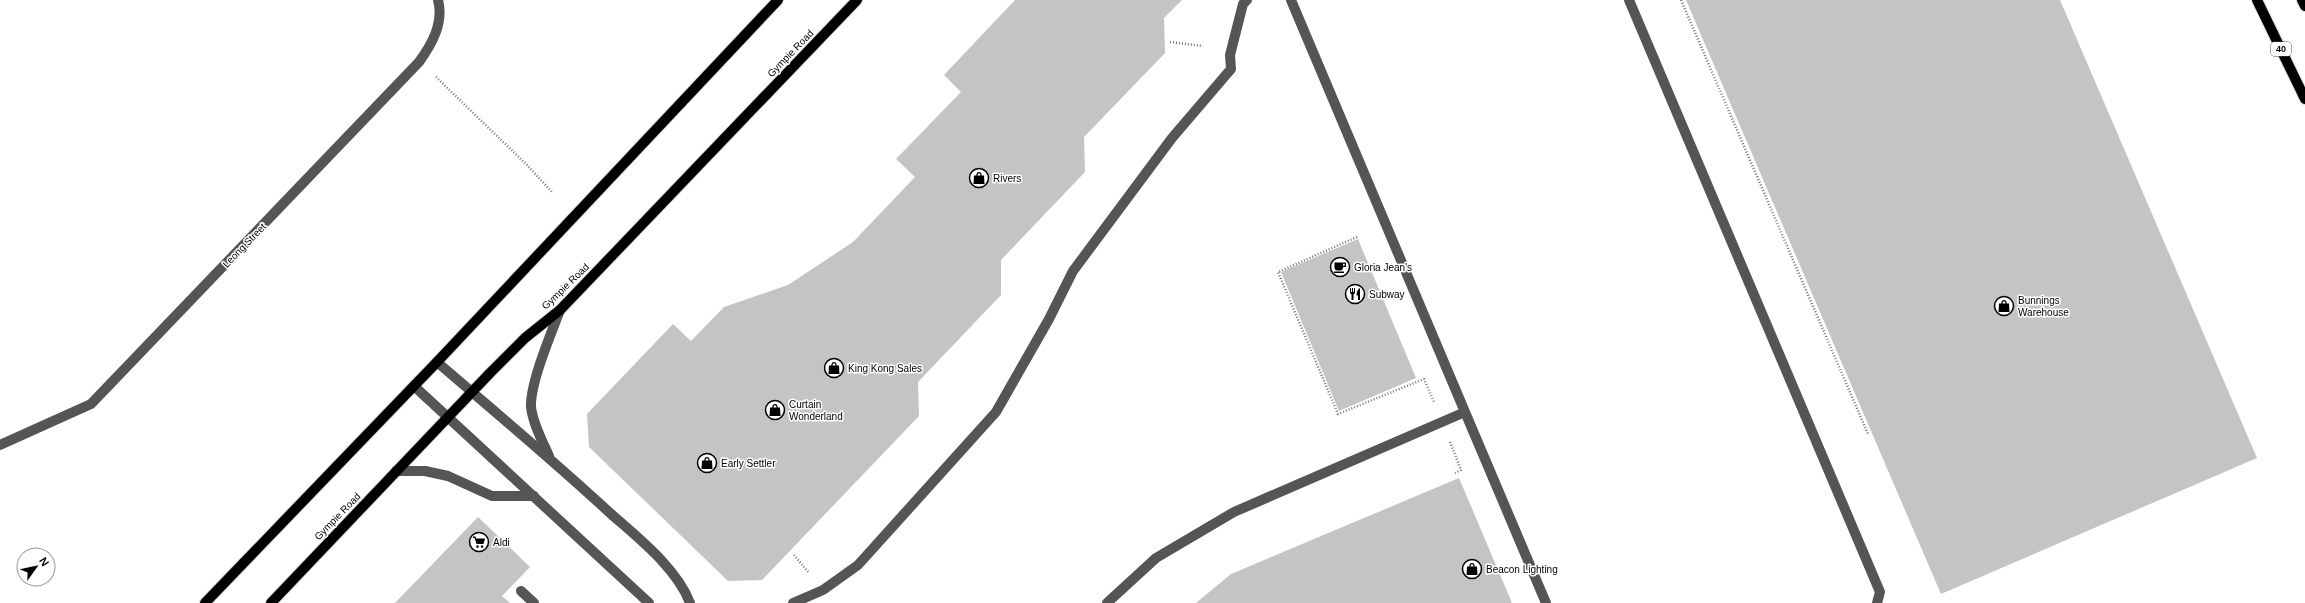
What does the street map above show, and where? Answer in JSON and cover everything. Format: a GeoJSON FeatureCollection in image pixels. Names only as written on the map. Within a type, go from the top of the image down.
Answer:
{"type":"FeatureCollection","features":[{"type":"Feature","properties":{"kind":"main road"},"geometry":{"type":"LineString","coordinates":[[205,603],[438,362],[778,0]]}},
{"type":"Feature","properties":{"kind":"main road","name":"Gympie Road"},"geometry":{"type":"LineString","coordinates":[[271,603],[525,338],[560,310],[857,0]]}},
{"type":"Feature","properties":{"kind":"main road","name":"40"},"geometry":{"type":"LineString","coordinates":[[2257,0],[2305,99]]}},
{"type":"Feature","properties":{"kind":"main road"},"geometry":{"type":"LineString","coordinates":[[2302,0],[2305,6]]}},
{"type":"Feature","properties":{"kind":"street","name":"Leong Street"},"geometry":{"type":"LineString","coordinates":[[0,445],[91,404],[419,62],[432,42],[442,12],[438,0]]}},
{"type":"Feature","properties":{"kind":"street"},"geometry":{"type":"LineString","coordinates":[[793,603],[823,590],[858,565],[996,412],[1049,319],[1073,271],[1172,138],[1231,69],[1230,55],[1243,4],[1247,0]]}},
{"type":"Feature","properties":{"kind":"street"},"geometry":{"type":"LineString","coordinates":[[1291,0],[1546,603]]}},
{"type":"Feature","properties":{"kind":"street"},"geometry":{"type":"LineString","coordinates":[[1629,0],[1880,592],[1877,603]]}},
{"type":"Feature","properties":{"kind":"street"},"geometry":{"type":"LineString","coordinates":[[550,458],[534,421],[531,407],[532,389],[560,310]]}},
{"type":"Feature","properties":{"kind":"street"},"geometry":{"type":"LineString","coordinates":[[438,362],[550,458],[665,564],[690,603]]}},
{"type":"Feature","properties":{"kind":"street"},"geometry":{"type":"LineString","coordinates":[[414,386],[649,603]]}},
{"type":"Feature","properties":{"kind":"street"},"geometry":{"type":"LineString","coordinates":[[1106,603],[1156,558],[1234,512],[1465,412]]}},
{"type":"Feature","properties":{"kind":"street"},"geometry":{"type":"LineString","coordinates":[[396,471],[425,471],[448,476],[492,496],[534,496]]}},
{"type":"Feature","properties":{"kind":"street"},"geometry":{"type":"LineString","coordinates":[[521,591],[534,603]]}},
{"type":"Feature","properties":{"kind":"path"},"geometry":{"type":"LineString","coordinates":[[1682,0],[1868,434]]}},
{"type":"Feature","properties":{"kind":"path"},"geometry":{"type":"LineString","coordinates":[[1170,42],[1203,46]]}},
{"type":"Feature","properties":{"kind":"path"},"geometry":{"type":"LineString","coordinates":[[419,62],[527,165],[552,192]]}},
{"type":"Feature","properties":{"kind":"path"},"geometry":{"type":"LineString","coordinates":[[1356,238],[1278,272],[1338,414],[1424,379],[1435,404]]}},
{"type":"Feature","properties":{"kind":"path"},"geometry":{"type":"LineString","coordinates":[[1448,438],[1461,470],[1455,473]]}},
{"type":"Feature","properties":{"kind":"path"},"geometry":{"type":"LineString","coordinates":[[794,555],[810,574]]}},
{"type":"Feature","properties":{"kind":"building"},"geometry":{"type":"Polygon","coordinates":[[[1015,0],[1182,0],[1164,18],[1165,53],[1084,137],[1085,172],[1001,260],[1001,295],[918,382],[919,416],[762,580],[728,581],[589,447],[587,414],[673,324],[691,341],[724,307],[788,285],[853,242],[915,177],[896,159],[961,92],[944,75],[1015,0]]]}},
{"type":"Feature","properties":{"kind":"building","name":"Bunnings Warehouse"},"geometry":{"type":"Polygon","coordinates":[[[1686,0],[2060,0],[2257,458],[1941,594],[1686,0]]]}},
{"type":"Feature","properties":{"kind":"building"},"geometry":{"type":"Polygon","coordinates":[[[1358,239],[1416,378],[1339,411],[1281,272],[1358,239]]]}},
{"type":"Feature","properties":{"kind":"building"},"geometry":{"type":"Polygon","coordinates":[[[1459,478],[1512,603],[1196,603],[1231,574],[1459,478]]]}},
{"type":"Feature","properties":{"kind":"building","name":"Aldi"},"geometry":{"type":"Polygon","coordinates":[[[478,517],[530,567],[502,596],[510,603],[395,603],[478,517]]]}},
{"type":"Feature","properties":{"kind":"place","name":"Rivers"},"geometry":{"type":"Point","coordinates":[979,178]}},
{"type":"Feature","properties":{"kind":"place","name":"Gloria Jean's"},"geometry":{"type":"Point","coordinates":[1340,267]}},
{"type":"Feature","properties":{"kind":"place","name":"Subway"},"geometry":{"type":"Point","coordinates":[1355,294]}},
{"type":"Feature","properties":{"kind":"place","name":"Bunnings Warehouse"},"geometry":{"type":"Point","coordinates":[2004,306]}},
{"type":"Feature","properties":{"kind":"place","name":"King Kong Sales"},"geometry":{"type":"Point","coordinates":[834,368]}},
{"type":"Feature","properties":{"kind":"place","name":"Curtain Wonderland"},"geometry":{"type":"Point","coordinates":[775,410]}},
{"type":"Feature","properties":{"kind":"place","name":"Early Settler"},"geometry":{"type":"Point","coordinates":[707,463]}},
{"type":"Feature","properties":{"kind":"place","name":"Aldi"},"geometry":{"type":"Point","coordinates":[479,542]}},
{"type":"Feature","properties":{"kind":"place","name":"Beacon Lighting"},"geometry":{"type":"Point","coordinates":[1472,569]}}]}
